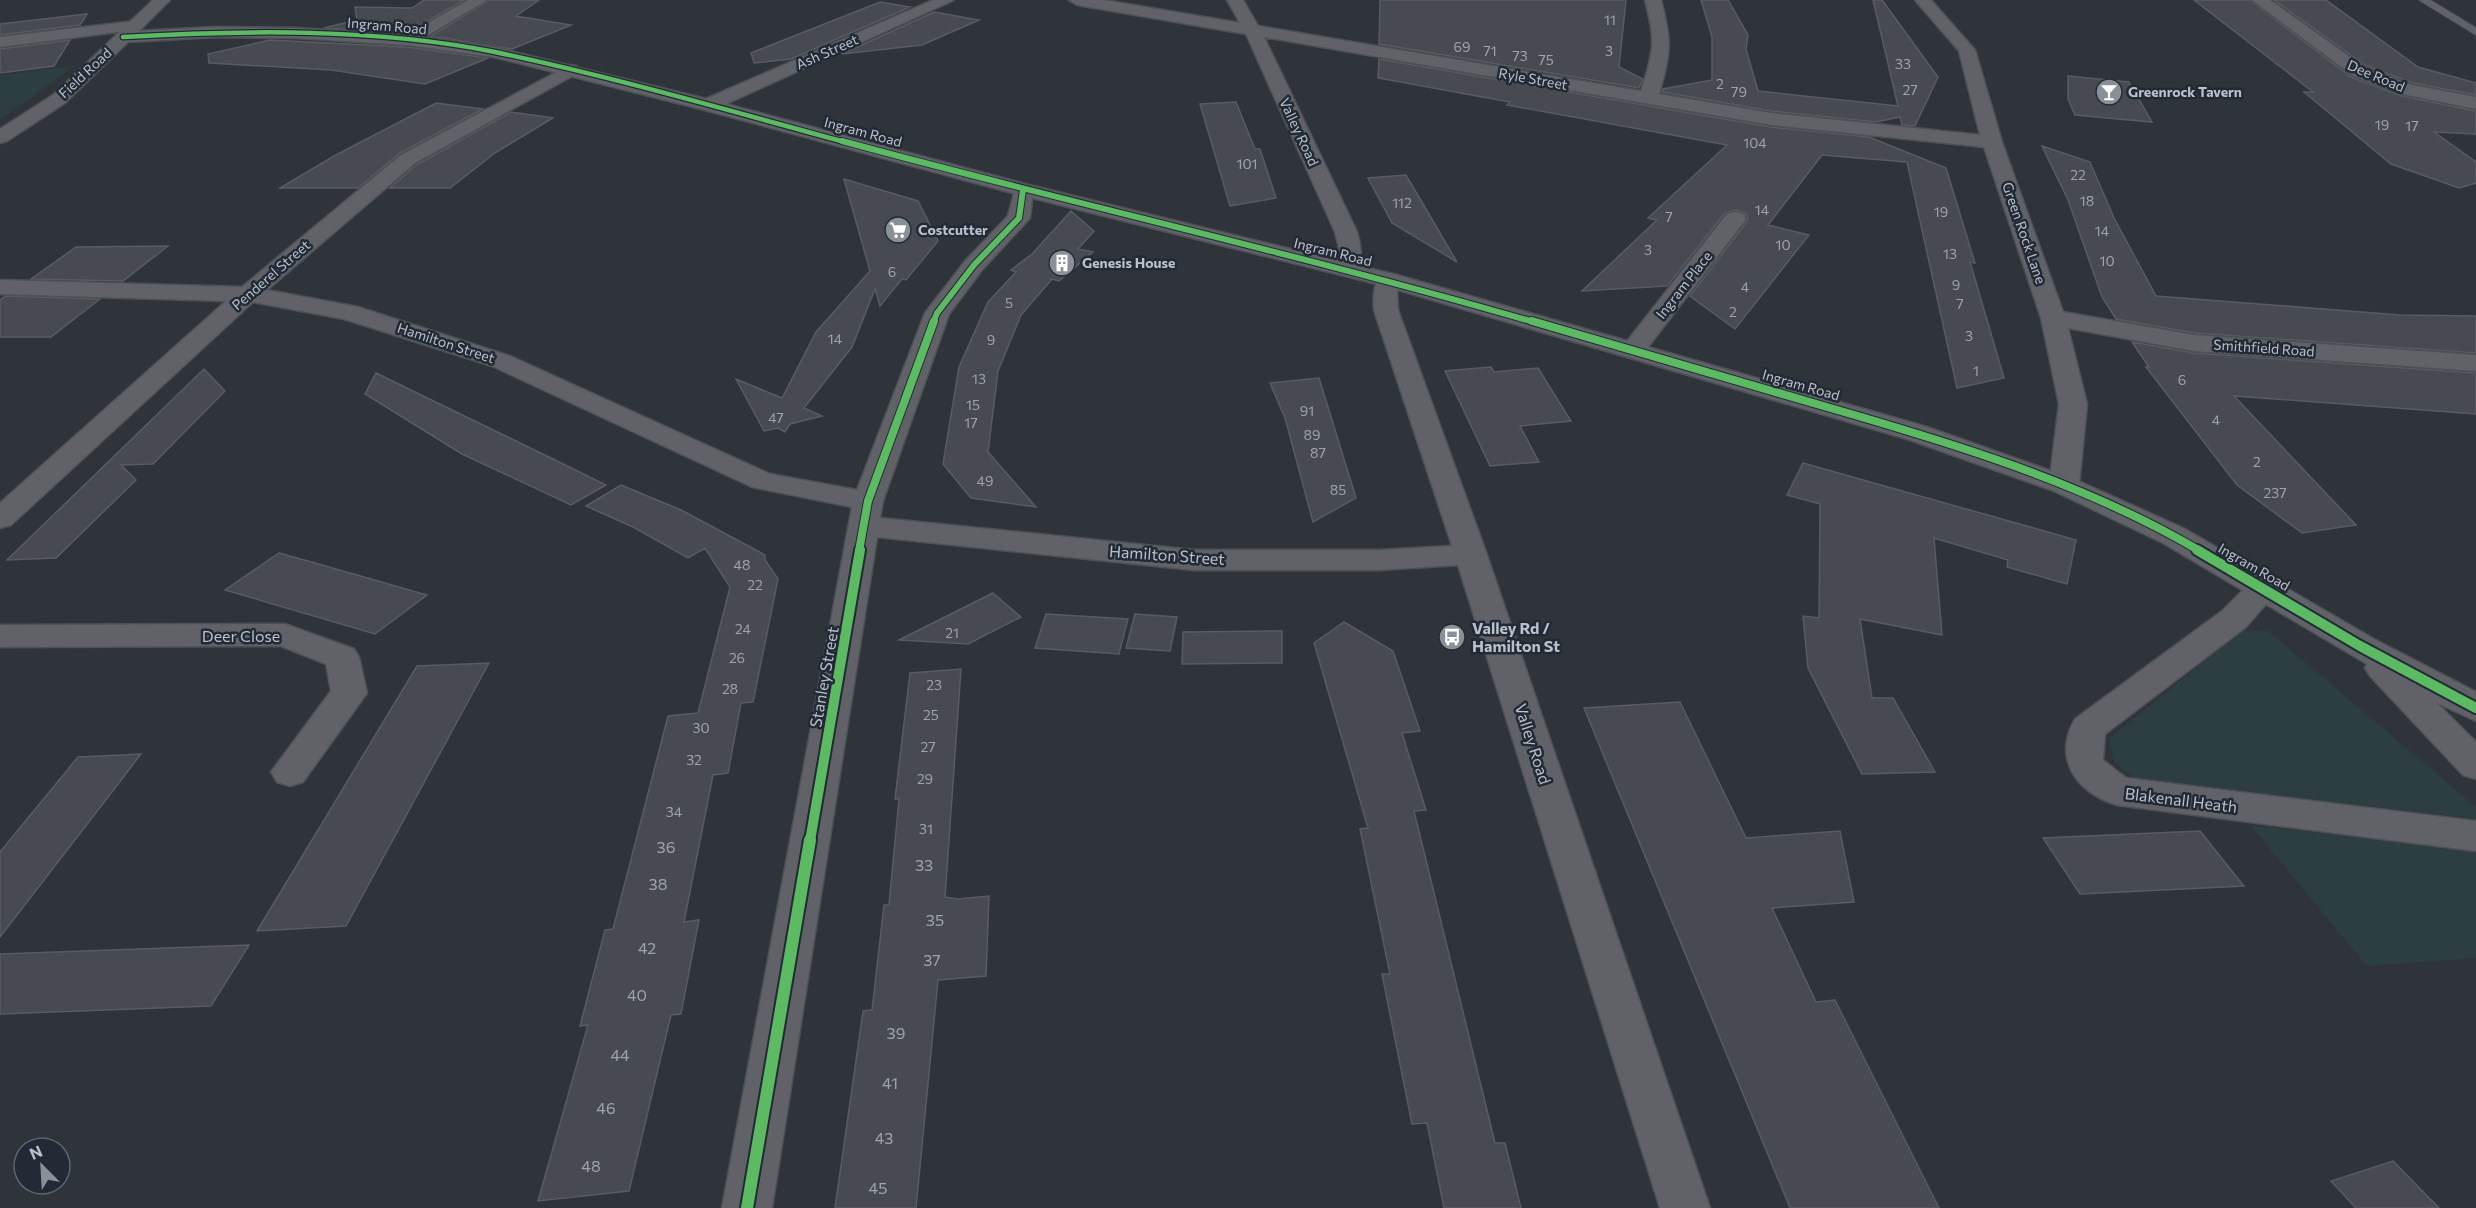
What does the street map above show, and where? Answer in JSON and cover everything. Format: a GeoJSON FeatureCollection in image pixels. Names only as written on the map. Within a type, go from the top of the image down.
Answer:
{"type":"FeatureCollection","features":[{"type":"Feature","properties":{"kind":"street","name":"Field Road"},"geometry":{"type":"LineString","coordinates":[[0,137],[58,99],[162,0]]}},
{"type":"Feature","properties":{"kind":"street"},"geometry":{"type":"LineString","coordinates":[[407,40],[480,0]]}},
{"type":"Feature","properties":{"kind":"street","name":"Ash Street"},"geometry":{"type":"LineString","coordinates":[[708,105],[946,0]]}},
{"type":"Feature","properties":{"kind":"street","name":"Ryle Street"},"geometry":{"type":"LineString","coordinates":[[1077,0],[1771,119],[1992,142]]}},
{"type":"Feature","properties":{"kind":"street","name":"Valley Road"},"geometry":{"type":"LineString","coordinates":[[1235,0],[1252,31],[1346,232],[1350,248],[1347,268]]}},
{"type":"Feature","properties":{"kind":"street"},"geometry":{"type":"LineString","coordinates":[[1648,99],[1659,63],[1662,34],[1653,0]]}},
{"type":"Feature","properties":{"kind":"street","name":"Green Rock Lane"},"geometry":{"type":"LineString","coordinates":[[1923,0],[1966,50],[1992,142],[2053,318],[2073,404],[2064,485]]}},
{"type":"Feature","properties":{"kind":"street","name":"Dee Road"},"geometry":{"type":"LineString","coordinates":[[2260,0],[2358,71],[2408,90],[2476,103]]}},
{"type":"Feature","properties":{"kind":"street","name":"Ingram Road"},"geometry":{"type":"LineString","coordinates":[[0,42],[129,32],[296,33],[407,40],[494,52],[708,105],[1023,190],[1347,268],[1917,433],[2064,485],[2174,536],[2360,646],[2476,708]]}},
{"type":"Feature","properties":{"kind":"street","name":"Penderel Street"},"geometry":{"type":"LineString","coordinates":[[0,519],[248,294],[408,159],[570,70]]}},
{"type":"Feature","properties":{"kind":"street","name":"Stanley Street"},"geometry":{"type":"LineString","coordinates":[[747,1208],[867,514],[937,313],[974,265],[1019,218],[1023,190]]}},
{"type":"Feature","properties":{"kind":"street","name":"Ingram Place"},"geometry":{"type":"LineString","coordinates":[[1633,350],[1735,219]]}},
{"type":"Feature","properties":{"kind":"street","name":"Valley Road"},"geometry":{"type":"LineString","coordinates":[[1389,280],[1385,292],[1386,310],[1471,555],[1685,1208]]}},
{"type":"Feature","properties":{"kind":"street","name":"Hamilton Street"},"geometry":{"type":"LineString","coordinates":[[0,287],[248,294],[349,312],[501,361],[762,480],[867,514],[1194,560],[1379,560],[1471,555]]}},
{"type":"Feature","properties":{"kind":"street","name":"Smithfield Road"},"geometry":{"type":"LineString","coordinates":[[2053,318],[2194,343],[2476,363]]}},
{"type":"Feature","properties":{"kind":"street","name":"Blakenall Heath"},"geometry":{"type":"LineString","coordinates":[[2264,588],[2234,619],[2088,728],[2081,751],[2088,770],[2117,791],[2476,836]]}},
{"type":"Feature","properties":{"kind":"street","name":"Deer Close"},"geometry":{"type":"LineString","coordinates":[[0,636],[285,635],[342,657],[349,693],[290,772]]}},
{"type":"Feature","properties":{"kind":"street"},"geometry":{"type":"LineString","coordinates":[[2360,646],[2476,765]]}},
{"type":"Feature","properties":{"kind":"lane"},"geometry":{"type":"LineString","coordinates":[[2424,0],[2476,32]]}},
{"type":"Feature","properties":{"kind":"shaded area"},"geometry":{"type":"Polygon","coordinates":[[[75,66],[0,120],[0,75],[75,66]]]}},
{"type":"Feature","properties":{"kind":"shaded area"},"geometry":{"type":"Polygon","coordinates":[[[2242,630],[2268,631],[2476,807],[2476,819],[2134,778],[2114,762],[2109,739],[2242,630]]]}},
{"type":"Feature","properties":{"kind":"shaded area"},"geometry":{"type":"Polygon","coordinates":[[[2250,825],[2476,850],[2476,958],[2367,966],[2250,825]]]}},
{"type":"Feature","properties":{"kind":"building"},"geometry":{"type":"Polygon","coordinates":[[[424,0],[464,0],[407,33],[324,28],[357,20],[355,7],[412,8],[424,0]]]}},
{"type":"Feature","properties":{"kind":"building"},"geometry":{"type":"Polygon","coordinates":[[[489,0],[539,0],[516,16],[571,25],[512,49],[431,36],[489,0]]]}},
{"type":"Feature","properties":{"kind":"building"},"geometry":{"type":"Polygon","coordinates":[[[1380,0],[1626,0],[1619,67],[1643,79],[1639,88],[1379,44],[1380,0]]]}},
{"type":"Feature","properties":{"kind":"building"},"geometry":{"type":"Polygon","coordinates":[[[1701,0],[1728,0],[1748,35],[1746,49],[1758,91],[1898,106],[1873,0],[1882,0],[1938,77],[1915,126],[1902,125],[1900,117],[1876,122],[1771,111],[1662,92],[1663,89],[1712,80],[1712,37],[1701,0]]]}},
{"type":"Feature","properties":{"kind":"building"},"geometry":{"type":"Polygon","coordinates":[[[2194,0],[2250,0],[2351,77],[2402,96],[2476,111],[2476,134],[2434,132],[2476,162],[2476,183],[2459,188],[2391,164],[2304,92],[2313,92],[2194,0]]]}},
{"type":"Feature","properties":{"kind":"building"},"geometry":{"type":"Polygon","coordinates":[[[2274,0],[2326,0],[2418,67],[2476,83],[2476,95],[2413,83],[2365,65],[2274,0]]]}},
{"type":"Feature","properties":{"kind":"building"},"geometry":{"type":"Polygon","coordinates":[[[880,2],[910,7],[791,59],[754,63],[751,53],[880,2]]]}},
{"type":"Feature","properties":{"kind":"building"},"geometry":{"type":"Polygon","coordinates":[[[934,12],[979,20],[922,45],[842,54],[934,12]]]}},
{"type":"Feature","properties":{"kind":"building"},"geometry":{"type":"Polygon","coordinates":[[[87,14],[80,25],[0,35],[0,24],[87,14]]]}},
{"type":"Feature","properties":{"kind":"building"},"geometry":{"type":"Polygon","coordinates":[[[70,40],[54,66],[0,73],[0,49],[70,40]]]}},
{"type":"Feature","properties":{"kind":"building"},"geometry":{"type":"Polygon","coordinates":[[[270,40],[407,47],[488,58],[425,84],[331,70],[209,63],[208,54],[270,40]]]}},
{"type":"Feature","properties":{"kind":"building"},"geometry":{"type":"Polygon","coordinates":[[[1379,59],[1771,127],[1869,137],[1946,168],[1975,263],[1970,262],[2004,378],[1957,388],[1907,162],[1822,155],[1768,225],[1809,235],[1735,329],[1690,296],[1748,220],[1745,213],[1736,210],[1725,213],[1667,286],[1582,291],[1657,220],[1648,218],[1727,145],[1507,105],[1510,102],[1378,78],[1379,59]]]}},
{"type":"Feature","properties":{"kind":"building","name":"Greenrock Tavern"},"geometry":{"type":"Polygon","coordinates":[[[2068,76],[2129,82],[2152,122],[2075,115],[2068,99],[2068,76]]]}},
{"type":"Feature","properties":{"kind":"building"},"geometry":{"type":"Polygon","coordinates":[[[1236,102],[1255,149],[1260,149],[1276,198],[1230,206],[1200,104],[1236,102]]]}},
{"type":"Feature","properties":{"kind":"building"},"geometry":{"type":"Polygon","coordinates":[[[436,103],[483,109],[400,153],[358,188],[280,188],[334,156],[436,103]]]}},
{"type":"Feature","properties":{"kind":"building"},"geometry":{"type":"Polygon","coordinates":[[[511,112],[553,118],[495,153],[450,188],[390,188],[416,165],[511,112]]]}},
{"type":"Feature","properties":{"kind":"building"},"geometry":{"type":"Polygon","coordinates":[[[2042,146],[2090,162],[2114,218],[2156,296],[2400,315],[2476,316],[2476,353],[2194,333],[2116,319],[2102,297],[2068,200],[2042,146]]]}},
{"type":"Feature","properties":{"kind":"building"},"geometry":{"type":"Polygon","coordinates":[[[1406,175],[1457,262],[1392,223],[1368,178],[1406,175]]]}},
{"type":"Feature","properties":{"kind":"building"},"geometry":{"type":"Polygon","coordinates":[[[844,179],[918,201],[938,241],[906,280],[902,279],[880,306],[875,289],[852,347],[804,408],[822,416],[790,424],[785,432],[778,428],[764,431],[736,379],[782,398],[816,332],[870,271],[844,179]]]}},
{"type":"Feature","properties":{"kind":"building"},"geometry":{"type":"Polygon","coordinates":[[[1071,211],[1094,231],[1078,249],[1093,252],[1059,281],[1052,279],[1021,315],[998,371],[988,452],[1036,507],[971,498],[943,464],[959,367],[988,302],[1016,272],[1011,270],[1032,254],[1071,211]]]}},
{"type":"Feature","properties":{"kind":"building"},"geometry":{"type":"Polygon","coordinates":[[[168,246],[123,281],[31,279],[76,247],[168,246]]]}},
{"type":"Feature","properties":{"kind":"building"},"geometry":{"type":"Polygon","coordinates":[[[6,296],[100,299],[51,337],[0,337],[0,300],[6,296]]]}},
{"type":"Feature","properties":{"kind":"building"},"geometry":{"type":"Polygon","coordinates":[[[2132,342],[2194,353],[2476,373],[2476,414],[2234,396],[2356,525],[2302,533],[2237,485],[2146,367],[2149,367],[2132,342]]]}},
{"type":"Feature","properties":{"kind":"building"},"geometry":{"type":"Polygon","coordinates":[[[1491,367],[1494,372],[1538,368],[1571,421],[1520,426],[1539,462],[1490,466],[1445,371],[1491,367]]]}},
{"type":"Feature","properties":{"kind":"building"},"geometry":{"type":"Polygon","coordinates":[[[204,369],[225,391],[153,464],[121,465],[136,480],[56,558],[7,560],[204,369]]]}},
{"type":"Feature","properties":{"kind":"building"},"geometry":{"type":"Polygon","coordinates":[[[376,373],[606,485],[571,505],[462,454],[365,394],[376,373]]]}},
{"type":"Feature","properties":{"kind":"building"},"geometry":{"type":"Polygon","coordinates":[[[1319,378],[1356,498],[1313,522],[1285,418],[1270,383],[1319,378]]]}},
{"type":"Feature","properties":{"kind":"building"},"geometry":{"type":"Polygon","coordinates":[[[1803,463],[2076,540],[2067,584],[2007,567],[2008,560],[1934,538],[1942,635],[1860,619],[1872,698],[1893,698],[1935,772],[1862,774],[1808,668],[1803,616],[1819,618],[1820,504],[1787,495],[1803,463]]]}},
{"type":"Feature","properties":{"kind":"building"},"geometry":{"type":"Polygon","coordinates":[[[621,485],[681,510],[765,555],[765,560],[778,579],[753,702],[741,703],[728,773],[713,775],[684,922],[699,920],[681,1014],[671,1015],[629,1191],[538,1201],[588,1025],[580,1026],[605,930],[613,929],[668,716],[698,713],[730,587],[705,548],[688,558],[633,527],[586,506],[621,485]]]}},
{"type":"Feature","properties":{"kind":"building"},"geometry":{"type":"Polygon","coordinates":[[[279,553],[427,595],[375,634],[225,590],[279,553]]]}},
{"type":"Feature","properties":{"kind":"building"},"geometry":{"type":"Polygon","coordinates":[[[993,593],[1021,617],[968,644],[899,640],[993,593]]]}},
{"type":"Feature","properties":{"kind":"building"},"geometry":{"type":"Polygon","coordinates":[[[1046,614],[1128,619],[1119,654],[1035,648],[1046,614]]]}},
{"type":"Feature","properties":{"kind":"building"},"geometry":{"type":"Polygon","coordinates":[[[1135,614],[1177,617],[1170,651],[1126,648],[1135,614]]]}},
{"type":"Feature","properties":{"kind":"building"},"geometry":{"type":"Polygon","coordinates":[[[1344,622],[1393,651],[1420,731],[1402,733],[1426,810],[1414,811],[1495,1143],[1505,1143],[1521,1208],[1444,1208],[1427,1123],[1412,1124],[1382,974],[1390,974],[1360,829],[1368,828],[1314,643],[1344,622]]]}},
{"type":"Feature","properties":{"kind":"building"},"geometry":{"type":"Polygon","coordinates":[[[1282,631],[1282,663],[1182,664],[1183,632],[1282,631]]]}},
{"type":"Feature","properties":{"kind":"building"},"geometry":{"type":"Polygon","coordinates":[[[489,663],[346,926],[257,931],[417,666],[489,663]]]}},
{"type":"Feature","properties":{"kind":"building"},"geometry":{"type":"Polygon","coordinates":[[[961,669],[945,897],[958,899],[989,896],[986,976],[938,980],[916,1208],[835,1208],[863,1011],[872,1010],[884,905],[889,905],[899,799],[895,799],[910,673],[961,669]]]}},
{"type":"Feature","properties":{"kind":"building"},"geometry":{"type":"Polygon","coordinates":[[[1680,702],[1746,838],[1840,831],[1854,902],[1772,908],[1816,1002],[1835,1000],[1939,1208],[1790,1208],[1584,708],[1680,702]]]}},
{"type":"Feature","properties":{"kind":"building"},"geometry":{"type":"Polygon","coordinates":[[[141,754],[0,937],[0,852],[78,757],[141,754]]]}},
{"type":"Feature","properties":{"kind":"building"},"geometry":{"type":"Polygon","coordinates":[[[2200,831],[2244,886],[2080,894],[2043,838],[2200,831]]]}},
{"type":"Feature","properties":{"kind":"building"},"geometry":{"type":"Polygon","coordinates":[[[249,945],[211,1006],[0,1014],[0,954],[249,945]]]}},
{"type":"Feature","properties":{"kind":"building"},"geometry":{"type":"Polygon","coordinates":[[[2393,1161],[2439,1208],[2356,1208],[2331,1181],[2393,1161]]]}},
{"type":"Feature","properties":{"kind":"cycle path"},"geometry":{"type":"LineString","coordinates":[[123,37],[215,32],[296,33],[407,40],[494,52],[708,105],[1023,190],[1389,280],[1917,433],[2064,485],[2174,536],[2360,646],[2476,708]]}},
{"type":"Feature","properties":{"kind":"cycle path"},"geometry":{"type":"LineString","coordinates":[[747,1208],[868,501],[937,313],[974,265],[1019,218],[1023,190]]}},
{"type":"Feature","properties":{"kind":"place","name":"Greenrock Tavern"},"geometry":{"type":"Point","coordinates":[2109,92]}},
{"type":"Feature","properties":{"kind":"place","name":"Costcutter"},"geometry":{"type":"Point","coordinates":[898,230]}},
{"type":"Feature","properties":{"kind":"place","name":"Genesis House"},"geometry":{"type":"Point","coordinates":[1062,263]}},
{"type":"Feature","properties":{"kind":"place","name":"Valley Rd / Hamilton St"},"geometry":{"type":"Point","coordinates":[1452,637]}}]}
